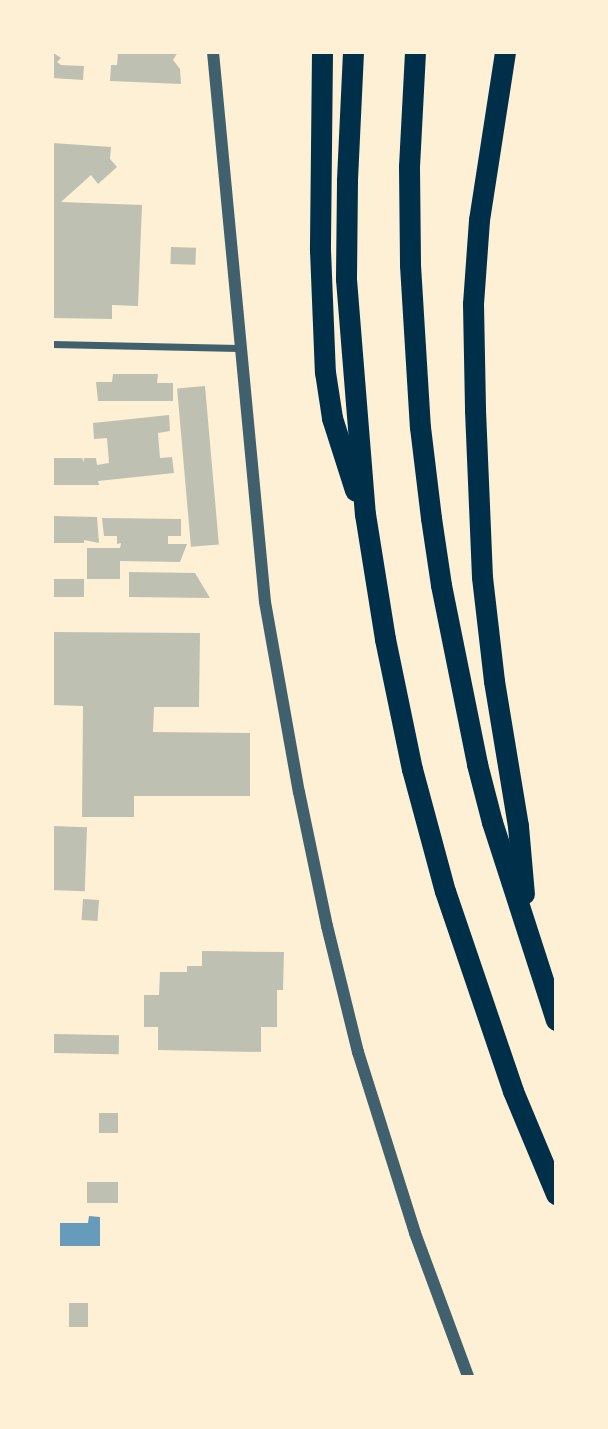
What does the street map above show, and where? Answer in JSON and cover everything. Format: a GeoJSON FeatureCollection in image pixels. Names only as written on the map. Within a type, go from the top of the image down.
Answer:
{"type":"FeatureCollection","features":[{"type":"Feature","properties":{"kind":"highway"},"geometry":{"type":"LineString","coordinates":[[322,52],[320,237],[325,372],[342,456],[365,514]]}},
{"type":"Feature","properties":{"kind":"highway"},"geometry":{"type":"LineString","coordinates":[[353,52],[346,279],[365,514],[392,678],[433,850],[513,1091],[555,1194]]}},
{"type":"Feature","properties":{"kind":"highway"},"geometry":{"type":"LineString","coordinates":[[415,52],[408,167],[410,265],[420,426],[431,518],[441,585],[477,764],[492,822],[555,1020]]}},
{"type":"Feature","properties":{"kind":"highway"},"geometry":{"type":"LineString","coordinates":[[505,52],[479,220],[473,304],[474,410],[484,591],[494,681],[518,826],[528,934]]}},
{"type":"Feature","properties":{"kind":"street"},"geometry":{"type":"LineString","coordinates":[[213,52],[239,348],[268,629],[327,926],[358,1052],[394,1170],[468,1377]]}},
{"type":"Feature","properties":{"kind":"street"},"geometry":{"type":"LineString","coordinates":[[52,344],[239,348]]}},
{"type":"Feature","properties":{"kind":"water"},"geometry":{"type":"Polygon","coordinates":[[[89,1216],[100,1217],[100,1246],[60,1246],[60,1223],[88,1223],[89,1216]]]}},
{"type":"Feature","properties":{"kind":"building"},"geometry":{"type":"Polygon","coordinates":[[[52,52],[61,58],[57,62],[61,65],[84,66],[83,80],[52,78],[52,52]]]}},
{"type":"Feature","properties":{"kind":"building"},"geometry":{"type":"Polygon","coordinates":[[[118,52],[178,52],[173,60],[180,69],[181,84],[110,81],[111,65],[117,65],[118,52]]]}},
{"type":"Feature","properties":{"kind":"building"},"geometry":{"type":"Polygon","coordinates":[[[52,143],[111,147],[110,159],[117,167],[98,184],[91,175],[61,202],[142,205],[138,306],[112,305],[112,319],[52,318],[52,143]]]}},
{"type":"Feature","properties":{"kind":"building"},"geometry":{"type":"Polygon","coordinates":[[[171,247],[196,248],[195,265],[170,264],[171,247]]]}},
{"type":"Feature","properties":{"kind":"building"},"geometry":{"type":"Polygon","coordinates":[[[113,374],[158,374],[157,383],[173,383],[173,401],[98,401],[96,382],[112,382],[113,374]]]}},
{"type":"Feature","properties":{"kind":"building"},"geometry":{"type":"Polygon","coordinates":[[[205,386],[219,544],[191,547],[177,388],[205,386]]]}},
{"type":"Feature","properties":{"kind":"building"},"geometry":{"type":"Polygon","coordinates":[[[169,415],[170,431],[158,433],[160,458],[172,457],[174,473],[98,481],[99,485],[52,485],[52,458],[82,458],[84,462],[84,458],[96,458],[97,465],[109,463],[107,438],[94,439],[93,423],[169,415]]]}},
{"type":"Feature","properties":{"kind":"building"},"geometry":{"type":"Polygon","coordinates":[[[52,516],[97,517],[99,543],[84,540],[84,543],[52,543],[52,516]]]}},
{"type":"Feature","properties":{"kind":"building"},"geometry":{"type":"Polygon","coordinates":[[[102,518],[181,519],[181,536],[168,536],[168,544],[187,544],[180,562],[120,561],[120,579],[87,579],[87,548],[120,548],[121,543],[117,544],[117,536],[104,536],[102,518]]]}},
{"type":"Feature","properties":{"kind":"building"},"geometry":{"type":"Polygon","coordinates":[[[129,572],[195,573],[210,598],[129,597],[129,572]]]}},
{"type":"Feature","properties":{"kind":"building"},"geometry":{"type":"Polygon","coordinates":[[[52,579],[84,579],[84,597],[52,597],[52,579]]]}},
{"type":"Feature","properties":{"kind":"building"},"geometry":{"type":"Polygon","coordinates":[[[52,632],[200,633],[199,707],[154,707],[153,732],[250,733],[250,796],[134,796],[134,817],[82,817],[83,706],[52,705],[52,632]]]}},
{"type":"Feature","properties":{"kind":"building"},"geometry":{"type":"Polygon","coordinates":[[[52,826],[87,827],[85,891],[52,890],[52,826]]]}},
{"type":"Feature","properties":{"kind":"building"},"geometry":{"type":"Polygon","coordinates":[[[83,899],[99,900],[97,921],[82,920],[83,899]]]}},
{"type":"Feature","properties":{"kind":"building"},"geometry":{"type":"Polygon","coordinates":[[[202,951],[284,952],[283,990],[277,990],[277,1027],[261,1027],[261,1052],[158,1050],[158,1027],[144,1027],[144,995],[159,995],[160,972],[187,972],[187,966],[202,966],[202,951]]]}},
{"type":"Feature","properties":{"kind":"building"},"geometry":{"type":"Polygon","coordinates":[[[53,1034],[119,1035],[119,1054],[53,1053],[53,1034]]]}},
{"type":"Feature","properties":{"kind":"building"},"geometry":{"type":"Polygon","coordinates":[[[99,1113],[118,1113],[118,1133],[99,1133],[99,1113]]]}},
{"type":"Feature","properties":{"kind":"building"},"geometry":{"type":"Polygon","coordinates":[[[87,1182],[118,1182],[118,1203],[87,1203],[87,1182]]]}},
{"type":"Feature","properties":{"kind":"building"},"geometry":{"type":"Polygon","coordinates":[[[69,1303],[88,1303],[88,1327],[69,1327],[69,1303]]]}}]}
